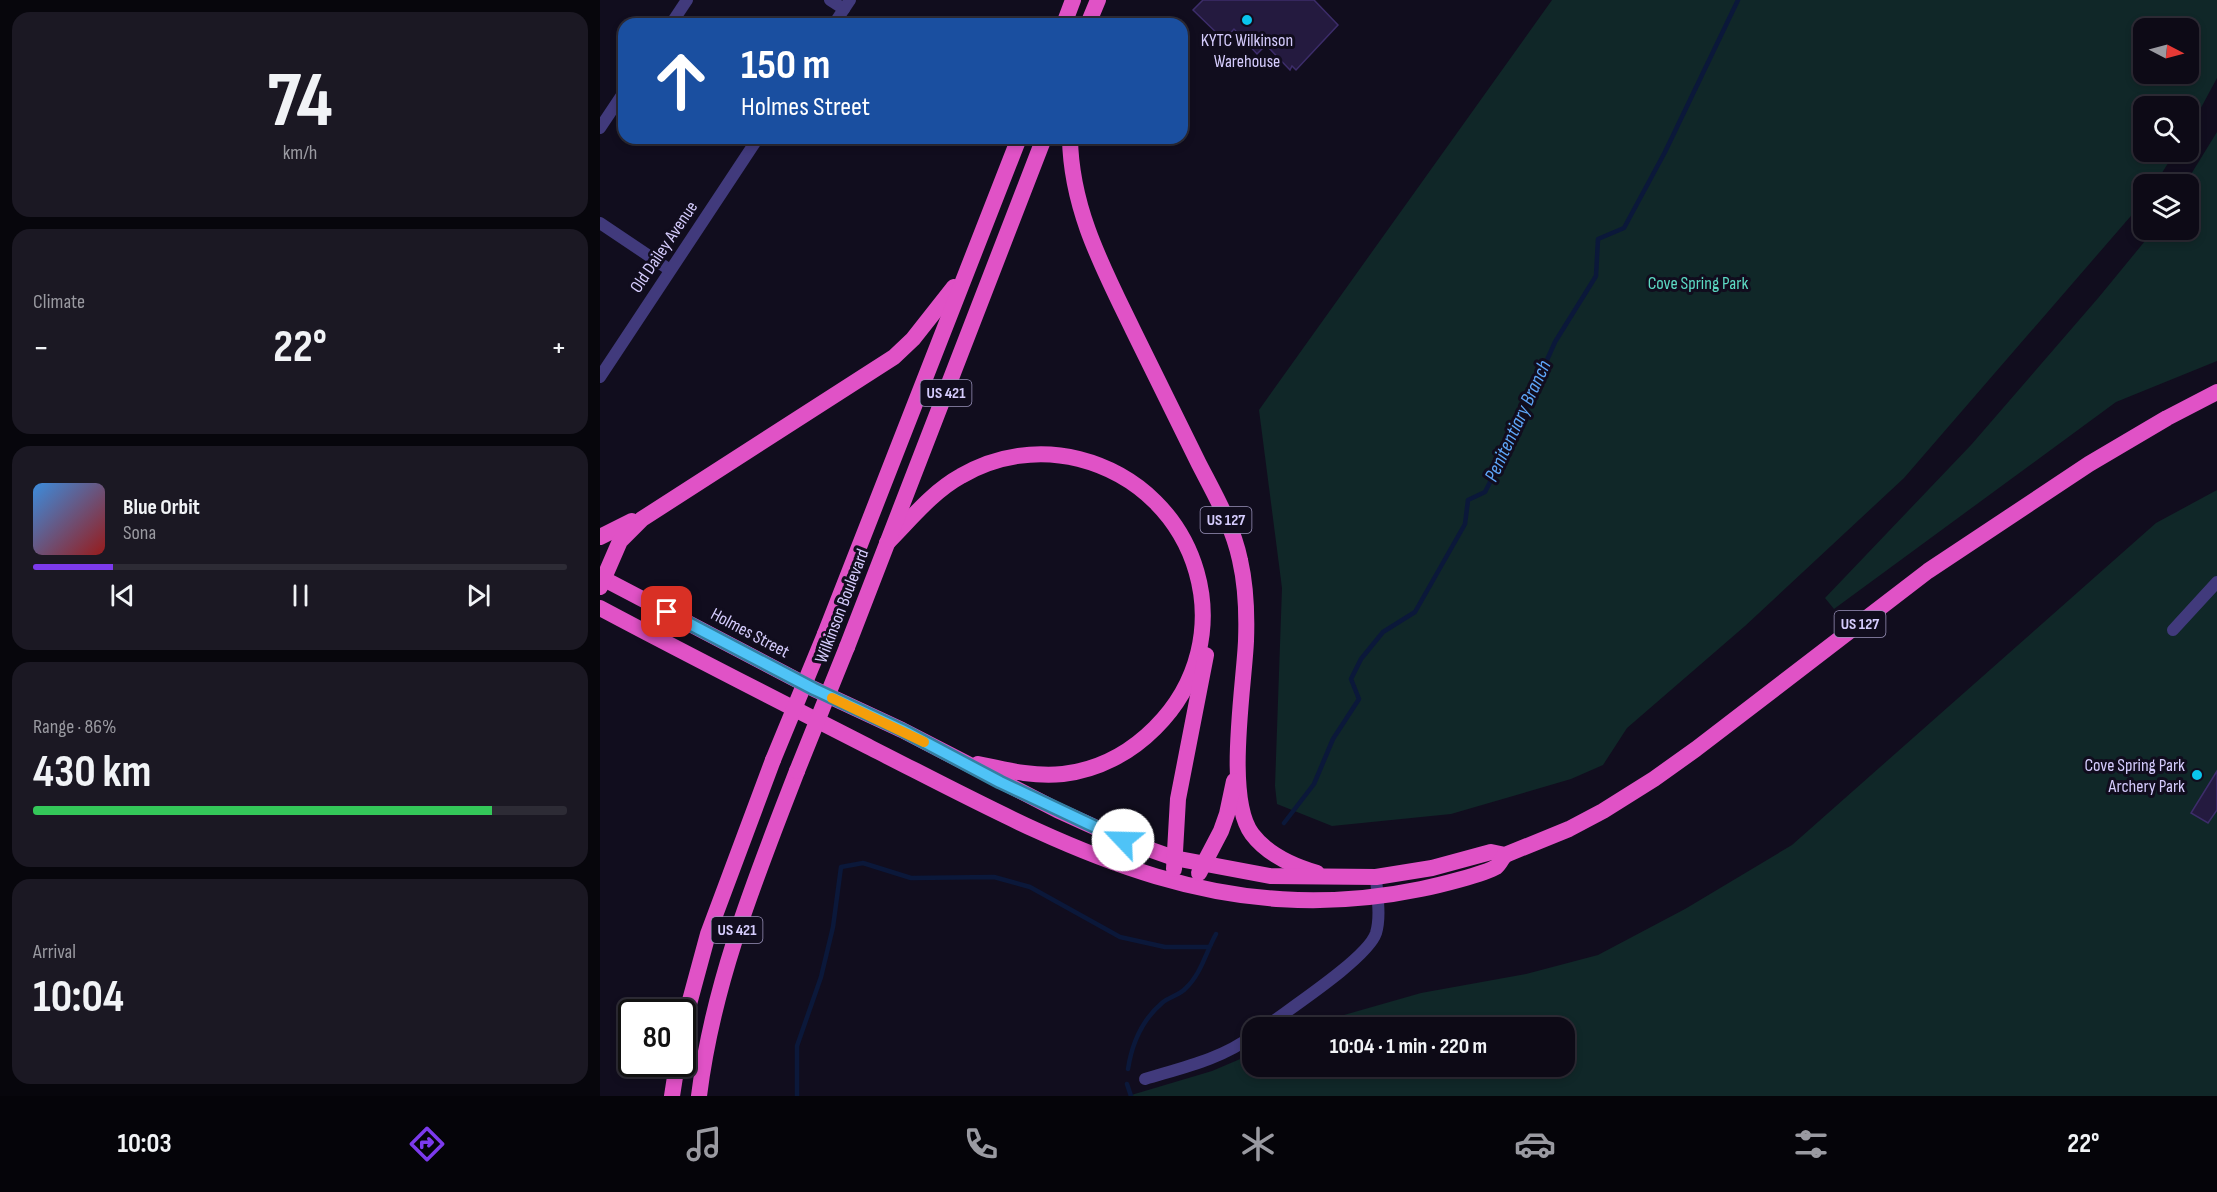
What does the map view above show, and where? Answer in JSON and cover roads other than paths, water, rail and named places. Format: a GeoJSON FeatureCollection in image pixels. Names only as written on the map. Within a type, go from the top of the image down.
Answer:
{"type":"FeatureCollection","features":[{"type":"Feature","properties":{"kind":"highway"},"geometry":{"type":"LineString","coordinates":[[1066,18],[1073,0]]}},
{"type":"Feature","properties":{"kind":"highway"},"geometry":{"type":"LineString","coordinates":[[1090,18],[1098,0]]}},
{"type":"Feature","properties":{"kind":"highway","name":"Wilkinson Boulevard"},"geometry":{"type":"LineString","coordinates":[[690,999],[708,934],[773,759],[825,634],[1017,144]]}},
{"type":"Feature","properties":{"kind":"highway","name":"Wilkinson Boulevard"},"geometry":{"type":"LineString","coordinates":[[699,1096],[709,1030],[723,972],[738,925],[1042,144]]}},
{"type":"Feature","properties":{"kind":"highway","name":"US 127"},"geometry":{"type":"LineString","coordinates":[[1070,144],[1075,191],[1094,246],[1219,504],[1240,559],[1246,613],[1239,756],[1241,800],[1244,816],[1251,832],[1264,846],[1286,861],[1335,878],[1376,877],[1432,868],[1491,852],[1505,855]]}},
{"type":"Feature","properties":{"kind":"highway"},"geometry":{"type":"LineString","coordinates":[[600,537],[659,506],[826,403],[894,357],[913,339],[966,272]]}},
{"type":"Feature","properties":{"kind":"highway","name":"US 127"},"geometry":{"type":"LineString","coordinates":[[600,608],[956,793],[1086,854],[1174,883],[1264,898],[1297,901],[1377,896],[1426,888],[1497,866],[1505,855],[1569,829],[1644,786],[1722,730],[1928,571],[2099,458],[2217,392]]}},
{"type":"Feature","properties":{"kind":"highway"},"geometry":{"type":"LineString","coordinates":[[887,543],[939,491],[959,476],[980,466],[1024,454],[1069,457],[1090,462],[1110,471],[1148,495],[1178,530],[1190,552],[1200,582],[1207,623],[1207,647],[1178,799],[1174,883]]}},
{"type":"Feature","properties":{"kind":"highway"},"geometry":{"type":"LineString","coordinates":[[602,583],[620,541],[636,524],[659,506]]}},
{"type":"Feature","properties":{"kind":"highway"},"geometry":{"type":"LineString","coordinates":[[954,758],[1020,774],[1042,775],[1086,770],[1127,751],[1161,722],[1187,684],[1196,663],[1202,639],[1204,614],[1200,582]]}},
{"type":"Feature","properties":{"kind":"highway","name":"Holmes Street"},"geometry":{"type":"LineString","coordinates":[[602,583],[814,689],[902,730],[954,758]]}},
{"type":"Feature","properties":{"kind":"highway"},"geometry":{"type":"LineString","coordinates":[[1191,887],[1221,831],[1239,756]]}},
{"type":"Feature","properties":{"kind":"highway"},"geometry":{"type":"LineString","coordinates":[[954,758],[1093,827],[1174,858],[1270,876],[1335,878]]}},
{"type":"Feature","properties":{"kind":"highway"},"geometry":{"type":"LineString","coordinates":[[672,1096],[675,1077]]}},
{"type":"Feature","properties":{"kind":"street"},"geometry":{"type":"LineString","coordinates":[[674,18],[687,0]]}},
{"type":"Feature","properties":{"kind":"street"},"geometry":{"type":"LineString","coordinates":[[830,0],[847,4],[838,18]]}},
{"type":"Feature","properties":{"kind":"street"},"geometry":{"type":"LineString","coordinates":[[600,128],[618,101]]}},
{"type":"Feature","properties":{"kind":"street","name":"Old Dailey Avenue"},"geometry":{"type":"LineString","coordinates":[[600,377],[754,144]]}},
{"type":"Feature","properties":{"kind":"street"},"geometry":{"type":"LineString","coordinates":[[600,223],[670,270]]}},
{"type":"Feature","properties":{"kind":"street"},"geometry":{"type":"LineString","coordinates":[[2173,630],[2217,582]]}},
{"type":"Feature","properties":{"kind":"street"},"geometry":{"type":"LineString","coordinates":[[1279,1017],[1347,967],[1366,950],[1376,933],[1376,877]]}},
{"type":"Feature","properties":{"kind":"street"},"geometry":{"type":"LineString","coordinates":[[1144,1079],[1205,1060],[1242,1043]]}},
{"type":"Feature","properties":{"kind":"waterway","name":"Penitentiary Branch"},"geometry":{"type":"LineString","coordinates":[[1284,823],[1314,784],[1333,739],[1359,699],[1351,679],[1361,659],[1383,632],[1415,612],[1465,524],[1468,500],[1485,492],[1511,441],[1555,342],[1596,276],[1598,239],[1624,228],[1665,152],[1738,0]]}},
{"type":"Feature","properties":{"kind":"waterway"},"geometry":{"type":"LineString","coordinates":[[797,1096],[797,1046],[821,977],[833,927],[841,867],[863,863],[911,878],[994,877],[1030,887],[1120,937],[1165,947],[1209,947]]}},
{"type":"Feature","properties":{"kind":"waterway","name":"Penitentiary Branch"},"geometry":{"type":"LineString","coordinates":[[1128,1069],[1135,1041],[1144,1024],[1162,1003],[1184,990],[1191,982],[1216,934]]}},
{"type":"Feature","properties":{"kind":"waterway","name":"Penitentiary Branch"},"geometry":{"type":"LineString","coordinates":[[1127,1084],[1131,1096]]}},
{"type":"Feature","properties":{"kind":"place","name":"KYTC Wilkinson Warehouse"},"geometry":{"type":"Point","coordinates":[1247,20]}},
{"type":"Feature","properties":{"kind":"place","name":"Cove Spring Park Archery Park"},"geometry":{"type":"Point","coordinates":[2197,775]}},
{"type":"Feature","properties":{"kind":"park label","name":"Cove Spring Park"},"geometry":{"type":"Point","coordinates":[1698,283]}}]}
